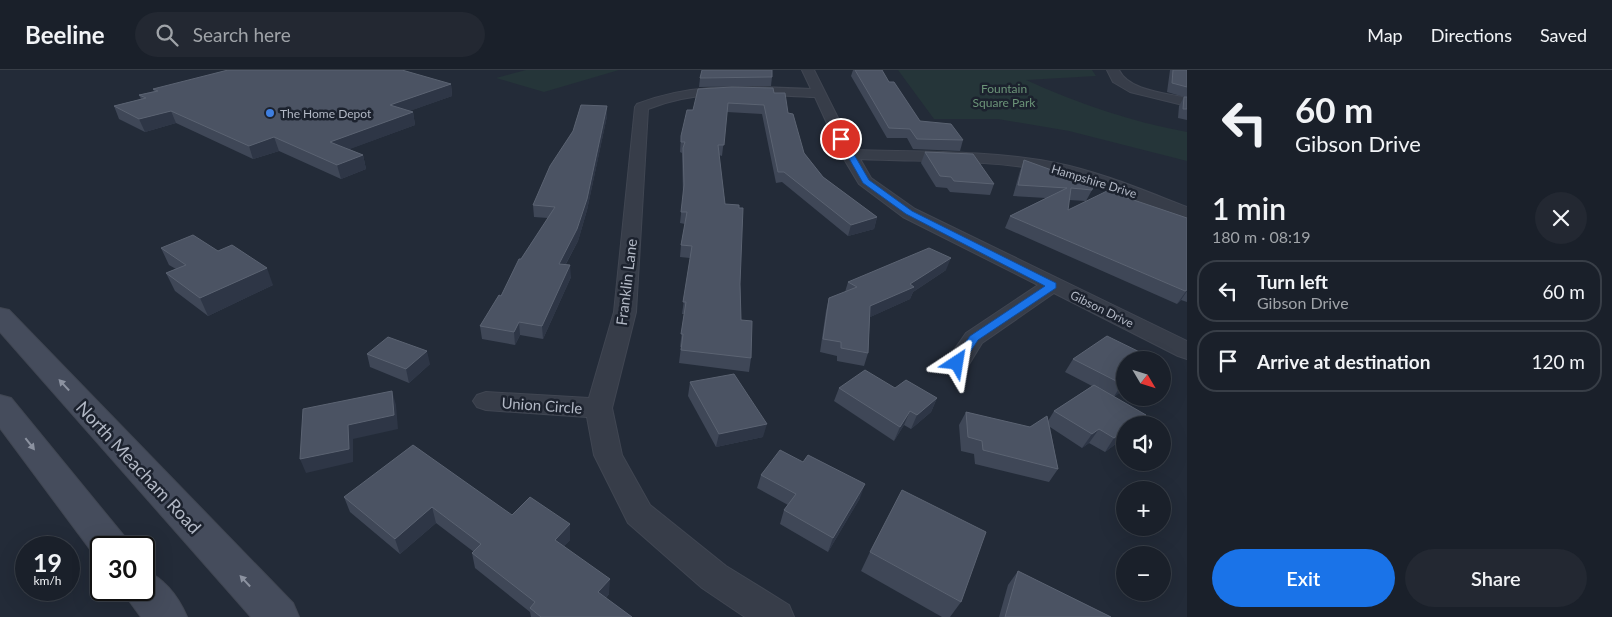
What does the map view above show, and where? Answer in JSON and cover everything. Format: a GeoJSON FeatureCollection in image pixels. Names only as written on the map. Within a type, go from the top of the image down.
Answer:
{"type":"FeatureCollection","features":[{"type":"Feature","properties":{"kind":"main road","name":"North Meacham Road"},"geometry":{"type":"LineString","coordinates":[[0,316],[278,617]]}},
{"type":"Feature","properties":{"kind":"main road"},"geometry":{"type":"LineString","coordinates":[[0,406],[102,536]]}},
{"type":"Feature","properties":{"kind":"main road"},"geometry":{"type":"LineString","coordinates":[[153,601],[166,617]]}},
{"type":"Feature","properties":{"kind":"street","name":"Gibson Drive"},"geometry":{"type":"LineString","coordinates":[[808,70],[849,154],[865,182],[909,213],[1052,286],[1187,350]]}},
{"type":"Feature","properties":{"kind":"street"},"geometry":{"type":"LineString","coordinates":[[1113,70],[1117,79],[1134,88],[1187,102]]}},
{"type":"Feature","properties":{"kind":"street","name":"Franklin Lane"},"geometry":{"type":"LineString","coordinates":[[776,617],[714,577],[639,514],[608,455],[599,408],[625,312],[642,107],[662,98],[698,90],[819,92]]}},
{"type":"Feature","properties":{"kind":"street","name":"Hampshire Drive"},"geometry":{"type":"LineString","coordinates":[[849,154],[1005,160],[1057,168],[1106,183],[1187,213]]}},
{"type":"Feature","properties":{"kind":"street"},"geometry":{"type":"LineString","coordinates":[[957,363],[974,338],[1052,286]]}},
{"type":"Feature","properties":{"kind":"street","name":"Union Circle"},"geometry":{"type":"LineString","coordinates":[[486,401],[599,408]]}},
{"type":"Feature","properties":{"kind":"green space"},"geometry":{"type":"Polygon","coordinates":[[[526,70],[619,70],[544,92],[496,78],[526,70]]]}},
{"type":"Feature","properties":{"kind":"green space","name":"Fountain Square Park"},"geometry":{"type":"Polygon","coordinates":[[[898,70],[1092,70],[1096,76],[1026,80],[1105,111],[1187,132],[1187,161],[1069,131],[998,119],[934,119],[898,70]]]}},
{"type":"Feature","properties":{"kind":"building","name":"The Home Depot"},"geometry":{"type":"Polygon","coordinates":[[[228,70],[402,70],[451,84],[390,105],[413,112],[330,142],[363,155],[337,165],[274,137],[249,146],[171,111],[139,119],[114,106],[146,98],[139,95],[158,91],[153,89],[228,70]]]}},
{"type":"Feature","properties":{"kind":"building"},"geometry":{"type":"Polygon","coordinates":[[[702,70],[772,70],[772,77],[700,78],[702,70]]]}},
{"type":"Feature","properties":{"kind":"building"},"geometry":{"type":"Polygon","coordinates":[[[855,70],[882,70],[889,82],[894,82],[920,121],[951,124],[963,140],[917,139],[910,129],[889,128],[855,70]]]}},
{"type":"Feature","properties":{"kind":"building"},"geometry":{"type":"Polygon","coordinates":[[[1173,70],[1187,70],[1187,87],[1172,83],[1173,70]]]}},
{"type":"Feature","properties":{"kind":"building"},"geometry":{"type":"Polygon","coordinates":[[[732,87],[773,88],[774,93],[785,93],[788,113],[793,114],[804,153],[823,177],[877,217],[851,225],[784,172],[778,172],[764,105],[728,103],[724,145],[718,145],[725,204],[739,205],[739,208],[743,208],[740,284],[741,320],[752,321],[751,358],[681,350],[683,334],[681,334],[686,302],[683,302],[692,246],[681,245],[687,212],[681,212],[684,185],[683,148],[685,142],[681,142],[681,136],[687,110],[693,110],[698,89],[732,87]]]}},
{"type":"Feature","properties":{"kind":"building"},"geometry":{"type":"Polygon","coordinates":[[[1184,97],[1187,97],[1187,109],[1183,109],[1184,97]]]}},
{"type":"Feature","properties":{"kind":"building"},"geometry":{"type":"Polygon","coordinates":[[[581,105],[607,106],[587,199],[577,229],[559,264],[570,265],[542,326],[519,322],[514,332],[480,326],[499,295],[501,296],[519,259],[521,259],[555,207],[533,205],[550,166],[573,131],[581,105]]]}},
{"type":"Feature","properties":{"kind":"building"},"geometry":{"type":"Polygon","coordinates":[[[925,152],[973,154],[994,184],[954,181],[951,177],[940,176],[925,152]]]}},
{"type":"Feature","properties":{"kind":"building"},"geometry":{"type":"Polygon","coordinates":[[[1024,160],[1093,185],[1092,190],[1071,188],[1068,210],[1107,191],[1187,218],[1187,290],[1185,291],[1010,216],[1067,188],[1018,185],[1024,160]]]}},
{"type":"Feature","properties":{"kind":"building"},"geometry":{"type":"Polygon","coordinates":[[[193,235],[218,251],[232,245],[267,268],[200,298],[166,273],[186,265],[161,248],[193,235]]]}},
{"type":"Feature","properties":{"kind":"building"},"geometry":{"type":"Polygon","coordinates":[[[929,248],[951,258],[910,284],[914,287],[870,306],[868,353],[841,348],[841,342],[823,339],[829,298],[857,287],[848,282],[929,248]]]}},
{"type":"Feature","properties":{"kind":"building"},"geometry":{"type":"Polygon","coordinates":[[[1107,336],[1138,351],[1116,351],[1116,381],[1073,359],[1107,336]]]}},
{"type":"Feature","properties":{"kind":"building"},"geometry":{"type":"Polygon","coordinates":[[[388,337],[427,351],[406,369],[367,354],[388,337]]]}},
{"type":"Feature","properties":{"kind":"building"},"geometry":{"type":"Polygon","coordinates":[[[865,370],[895,388],[906,380],[937,398],[917,415],[910,411],[900,427],[839,388],[865,370]]]}},
{"type":"Feature","properties":{"kind":"building"},"geometry":{"type":"Polygon","coordinates":[[[734,374],[767,424],[719,434],[690,382],[734,374]]]}},
{"type":"Feature","properties":{"kind":"building"},"geometry":{"type":"Polygon","coordinates":[[[1094,385],[1116,398],[1116,406],[1130,406],[1146,415],[1116,416],[1116,437],[1114,438],[1099,429],[1092,434],[1054,411],[1094,385]]]}},
{"type":"Feature","properties":{"kind":"building"},"geometry":{"type":"Polygon","coordinates":[[[392,391],[394,415],[348,425],[349,449],[300,459],[303,409],[392,391]]]}},
{"type":"Feature","properties":{"kind":"building"},"geometry":{"type":"Polygon","coordinates":[[[966,412],[1030,427],[1047,416],[1058,469],[983,450],[982,441],[968,437],[966,412]]]}},
{"type":"Feature","properties":{"kind":"building"},"geometry":{"type":"Polygon","coordinates":[[[413,445],[512,515],[530,497],[570,524],[555,540],[610,579],[598,592],[632,617],[541,617],[530,608],[535,602],[472,553],[481,544],[432,507],[395,539],[344,497],[413,445]]]}},
{"type":"Feature","properties":{"kind":"building"},"geometry":{"type":"Polygon","coordinates":[[[780,450],[803,462],[808,455],[865,484],[833,538],[784,510],[796,494],[761,475],[780,450]]]}},
{"type":"Feature","properties":{"kind":"building"},"geometry":{"type":"Polygon","coordinates":[[[902,490],[986,532],[961,602],[870,552],[902,490]]]}},
{"type":"Feature","properties":{"kind":"building"},"geometry":{"type":"Polygon","coordinates":[[[1018,571],[1111,617],[1005,617],[1018,571]]]}},
{"type":"Feature","properties":{"kind":"place","name":"The Home Depot"},"geometry":{"type":"Point","coordinates":[270,113]}},
{"type":"Feature","properties":{"kind":"route"},"geometry":{"type":"LineString","coordinates":[[841,139],[865,182],[909,213],[1052,286],[974,338],[957,363]]}}]}
